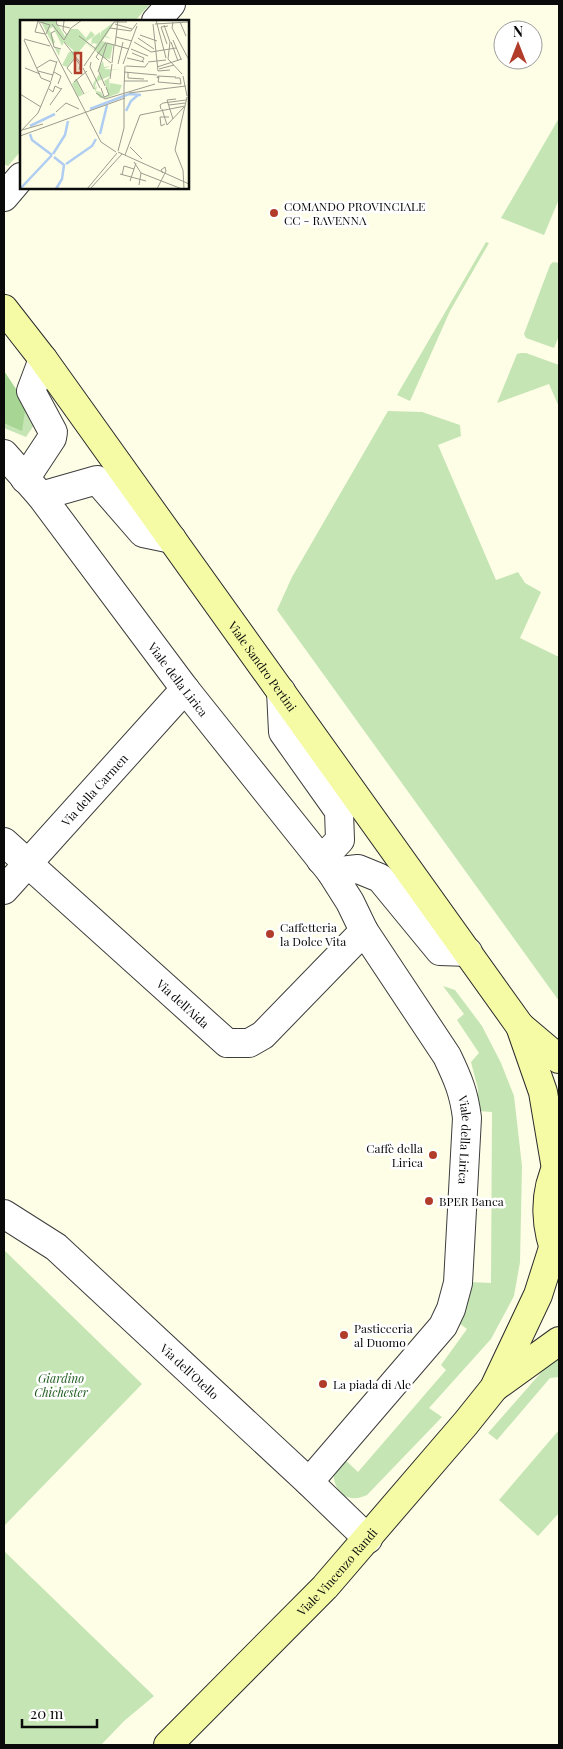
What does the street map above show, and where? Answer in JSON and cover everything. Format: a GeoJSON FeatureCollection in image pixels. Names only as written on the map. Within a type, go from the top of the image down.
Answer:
{"type":"FeatureCollection","features":[{"type":"Feature","properties":{"kind":"main road","name":"Viale Sandro Pertini"},"geometry":{"type":"LineString","coordinates":[[4,309],[43,359],[520,1026],[559,1059]]}},
{"type":"Feature","properties":{"kind":"main road","name":"Viale Sandro Pertini"},"geometry":{"type":"LineString","coordinates":[[520,1026],[543,1092],[558,1165]]}},
{"type":"Feature","properties":{"kind":"main road"},"geometry":{"type":"LineString","coordinates":[[556,1255],[549,1232],[548,1208],[550,1184],[558,1165]]}},
{"type":"Feature","properties":{"kind":"main road","name":"Viale Vincenzo Randi"},"geometry":{"type":"LineString","coordinates":[[168,1745],[325,1587],[368,1539],[494,1388],[556,1255]]}},
{"type":"Feature","properties":{"kind":"main road","name":"Viale Vincenzo Randi"},"geometry":{"type":"LineString","coordinates":[[494,1388],[559,1341]]}},
{"type":"Feature","properties":{"kind":"street"},"geometry":{"type":"LineString","coordinates":[[157,20],[171,4]]}},
{"type":"Feature","properties":{"kind":"street"},"geometry":{"type":"LineString","coordinates":[[4,197],[20,178]]}},
{"type":"Feature","properties":{"kind":"street"},"geometry":{"type":"LineString","coordinates":[[43,359],[31,391],[53,432],[33,487],[98,480],[143,533],[172,539]]}},
{"type":"Feature","properties":{"kind":"street","name":"Viale della Lirica"},"geometry":{"type":"LineString","coordinates":[[4,454],[33,487],[185,689],[326,866],[350,902],[364,932],[447,1056],[458,1078],[464,1097],[466,1118],[458,1283],[451,1309],[443,1326],[309,1482]]}},
{"type":"Feature","properties":{"kind":"street","name":"Via della Carmen"},"geometry":{"type":"LineString","coordinates":[[4,890],[185,689]]}},
{"type":"Feature","properties":{"kind":"street"},"geometry":{"type":"LineString","coordinates":[[281,691],[283,732],[339,812],[340,840],[326,866],[358,869],[380,878],[440,951],[468,952]]}},
{"type":"Feature","properties":{"kind":"street","name":"Via dell'Aida"},"geometry":{"type":"LineString","coordinates":[[4,842],[227,1043],[249,1043],[263,1035],[364,932]]}},
{"type":"Feature","properties":{"kind":"street","name":"Via dell'Otello"},"geometry":{"type":"LineString","coordinates":[[4,1214],[56,1247],[368,1539]]}},
{"type":"Feature","properties":{"kind":"green space"},"geometry":{"type":"Polygon","coordinates":[[[4,4],[150,4],[136,20],[20,20],[20,152],[8,166],[4,164],[4,4]]]}},
{"type":"Feature","properties":{"kind":"green space"},"geometry":{"type":"Polygon","coordinates":[[[559,118],[559,199],[544,235],[501,218],[559,118]]]}},
{"type":"Feature","properties":{"kind":"green space"},"geometry":{"type":"Polygon","coordinates":[[[486,242],[489,243],[450,311],[410,401],[397,395],[486,242]]]}},
{"type":"Feature","properties":{"kind":"green space"},"geometry":{"type":"Polygon","coordinates":[[[553,262],[559,263],[559,336],[554,348],[526,338],[524,334],[550,265],[553,262]]]}},
{"type":"Feature","properties":{"kind":"green space"},"geometry":{"type":"Polygon","coordinates":[[[526,353],[559,365],[559,407],[549,384],[497,403],[517,354],[526,353]]]}},
{"type":"Feature","properties":{"kind":"green space"},"geometry":{"type":"Polygon","coordinates":[[[4,371],[36,422],[26,437],[4,428],[4,371]]]}},
{"type":"Feature","properties":{"kind":"green space"},"geometry":{"type":"Polygon","coordinates":[[[4,371],[26,404],[22,431],[4,423],[4,371]]]}},
{"type":"Feature","properties":{"kind":"green space"},"geometry":{"type":"Polygon","coordinates":[[[388,411],[422,412],[460,425],[461,436],[438,445],[496,580],[518,572],[525,583],[541,592],[520,638],[559,657],[559,1001],[277,610],[292,577],[388,411]]]}},
{"type":"Feature","properties":{"kind":"green space"},"geometry":{"type":"Polygon","coordinates":[[[443,986],[455,990],[482,1026],[501,1063],[514,1096],[522,1166],[520,1262],[514,1296],[491,1339],[429,1408],[442,1417],[367,1495],[351,1498],[341,1493],[335,1484],[334,1473],[337,1462],[342,1457],[358,1472],[446,1370],[441,1365],[467,1329],[459,1323],[469,1282],[491,1283],[492,1112],[478,1111],[478,1089],[471,1062],[479,1053],[457,1020],[464,1014],[443,986]]]}},
{"type":"Feature","properties":{"kind":"green space","name":"Giardino Chichester"},"geometry":{"type":"Polygon","coordinates":[[[4,1250],[142,1384],[4,1526],[4,1250]]]}},
{"type":"Feature","properties":{"kind":"green space"},"geometry":{"type":"Polygon","coordinates":[[[559,1352],[559,1377],[550,1378],[497,1440],[488,1433],[559,1352]]]}},
{"type":"Feature","properties":{"kind":"green space"},"geometry":{"type":"Polygon","coordinates":[[[559,1430],[559,1513],[538,1536],[499,1500],[559,1430]]]}},
{"type":"Feature","properties":{"kind":"green space"},"geometry":{"type":"Polygon","coordinates":[[[4,1551],[154,1696],[124,1721],[101,1745],[4,1745],[4,1551]]]}},
{"type":"Feature","properties":{"kind":"place","name":"COMANDO PROVINCIALE CC - RAVENNA"},"geometry":{"type":"Point","coordinates":[274,213]}},
{"type":"Feature","properties":{"kind":"place","name":"Caffetteria la Dolce Vita"},"geometry":{"type":"Point","coordinates":[270,934]}},
{"type":"Feature","properties":{"kind":"place","name":"Caffè della Lirica"},"geometry":{"type":"Point","coordinates":[433,1155]}},
{"type":"Feature","properties":{"kind":"place","name":"BPER Banca"},"geometry":{"type":"Point","coordinates":[429,1201]}},
{"type":"Feature","properties":{"kind":"place","name":"Pasticceria al Duomo"},"geometry":{"type":"Point","coordinates":[344,1335]}},
{"type":"Feature","properties":{"kind":"place","name":"La piada di Ale"},"geometry":{"type":"Point","coordinates":[323,1384]}}]}
